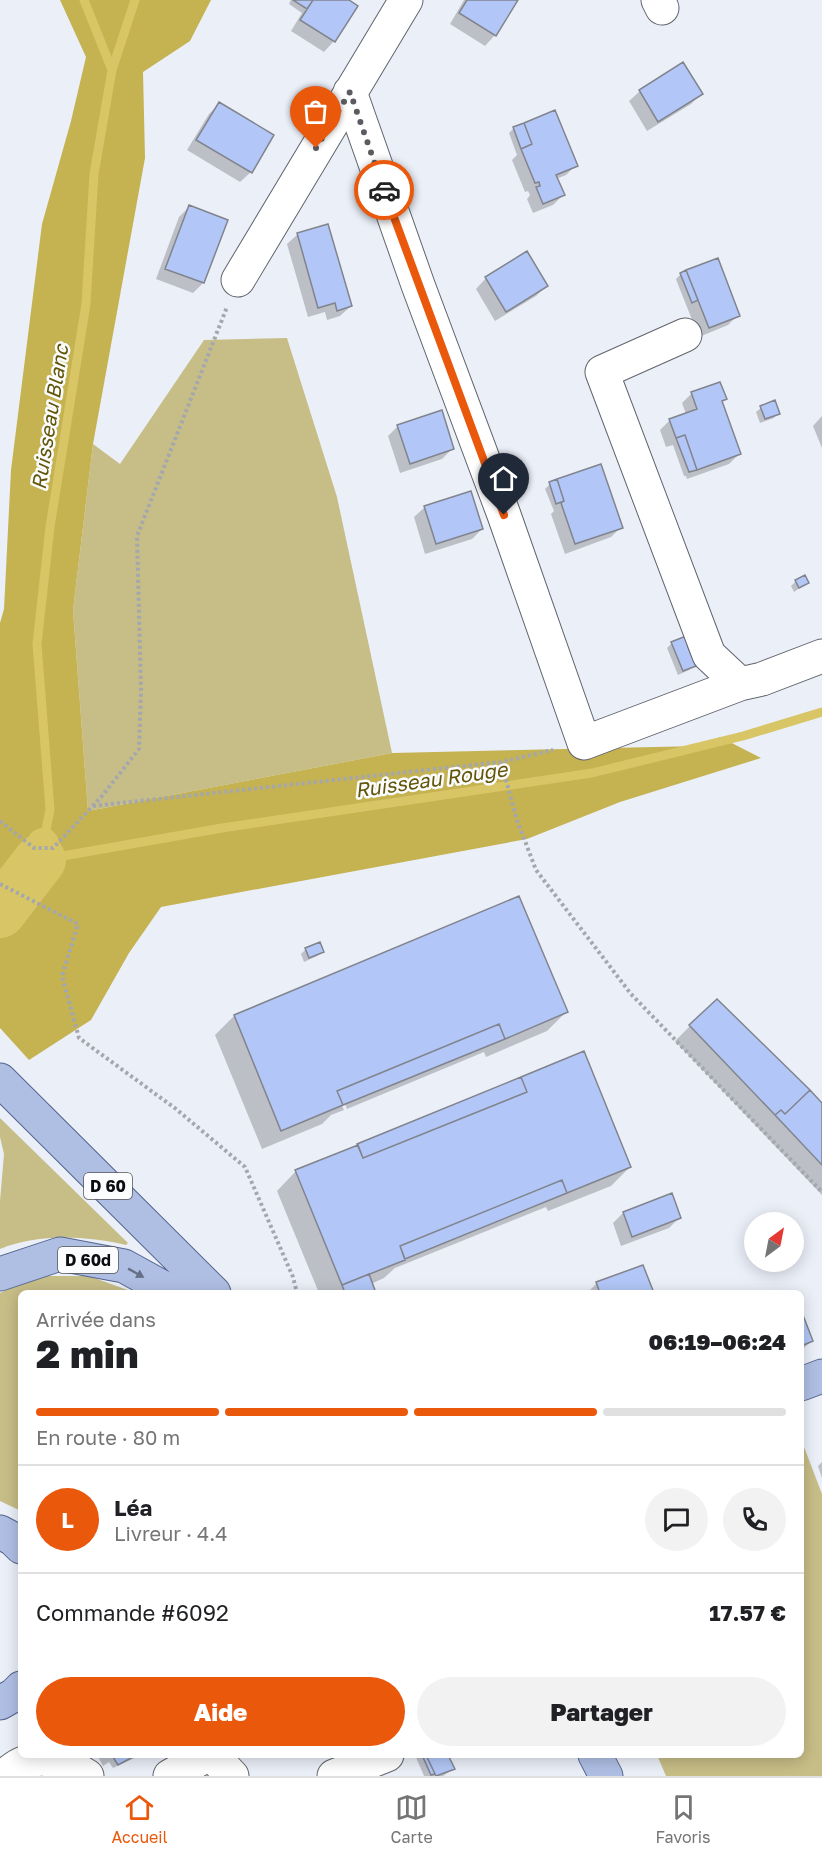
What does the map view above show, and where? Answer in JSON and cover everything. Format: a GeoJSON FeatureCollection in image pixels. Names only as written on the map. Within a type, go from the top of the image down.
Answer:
{"type":"FeatureCollection","features":[{"type":"Feature","properties":{"kind":"main road","name":"D 60"},"geometry":{"type":"LineString","coordinates":[[0,1080],[211,1290]]}},
{"type":"Feature","properties":{"kind":"main road","name":"D 60d"},"geometry":{"type":"LineString","coordinates":[[0,1274],[60,1254],[124,1266],[168,1290]]}},
{"type":"Feature","properties":{"kind":"main road"},"geometry":{"type":"LineString","coordinates":[[804,1383],[822,1376]]}},
{"type":"Feature","properties":{"kind":"main road"},"geometry":{"type":"LineString","coordinates":[[0,1532],[18,1544]]}},
{"type":"Feature","properties":{"kind":"main road"},"geometry":{"type":"LineString","coordinates":[[0,1703],[18,1691]]}},
{"type":"Feature","properties":{"kind":"main road"},"geometry":{"type":"LineString","coordinates":[[597,1758],[606,1776]]}},
{"type":"Feature","properties":{"kind":"street"},"geometry":{"type":"LineString","coordinates":[[238,280],[350,92],[401,1]]}},
{"type":"Feature","properties":{"kind":"street"},"geometry":{"type":"LineString","coordinates":[[350,92],[418,285],[504,515],[584,744],[740,684],[762,679],[822,656]]}},
{"type":"Feature","properties":{"kind":"street"},"geometry":{"type":"LineString","coordinates":[[685,335],[602,372],[709,655],[740,684]]}},
{"type":"Feature","properties":{"kind":"street"},"geometry":{"type":"LineString","coordinates":[[170,1776],[202,1758]]}},
{"type":"Feature","properties":{"kind":"street"},"geometry":{"type":"LineString","coordinates":[[215,1758],[232,1776]]}},
{"type":"Feature","properties":{"kind":"street"},"geometry":{"type":"LineString","coordinates":[[334,1776],[379,1758]]}},
{"type":"Feature","properties":{"kind":"street"},"geometry":{"type":"LineString","coordinates":[[5,1776],[15,1766],[36,1760],[52,1760],[70,1766],[87,1776]]}},
{"type":"Feature","properties":{"kind":"path"},"geometry":{"type":"LineString","coordinates":[[0,821],[34,848],[53,848],[92,806],[139,749],[141,690],[137,536],[238,280]]}},
{"type":"Feature","properties":{"kind":"path"},"geometry":{"type":"LineString","coordinates":[[92,806],[501,762],[584,744]]}},
{"type":"Feature","properties":{"kind":"path"},"geometry":{"type":"LineString","coordinates":[[501,762],[536,870],[631,994],[822,1192]]}},
{"type":"Feature","properties":{"kind":"path"},"geometry":{"type":"LineString","coordinates":[[0,884],[78,924],[62,976],[79,1038],[176,1109],[245,1167],[293,1277],[296,1290]]}},
{"type":"Feature","properties":{"kind":"shaded area"},"geometry":{"type":"Polygon","coordinates":[[[60,0],[211,0],[190,41],[143,72],[145,158],[93,444],[73,610],[88,811],[392,753],[700,746],[720,737],[761,758],[620,802],[527,839],[161,907],[129,953],[91,1020],[29,1060],[0,1028],[0,623],[4,609],[11,470],[42,224],[71,121],[86,57],[60,0]]]}},
{"type":"Feature","properties":{"kind":"shaded area"},"geometry":{"type":"Polygon","coordinates":[[[287,338],[337,497],[392,753],[88,811],[73,610],[93,444],[120,464],[204,340],[287,338]]]}},
{"type":"Feature","properties":{"kind":"shaded area"},"geometry":{"type":"Polygon","coordinates":[[[0,1118],[128,1243],[126,1245],[79,1238],[47,1238],[0,1249],[0,1201],[4,1154],[0,1137],[0,1118]]]}},
{"type":"Feature","properties":{"kind":"shaded area"},"geometry":{"type":"Polygon","coordinates":[[[45,1276],[89,1276],[128,1290],[18,1290],[18,1510],[0,1501],[0,1293],[45,1276]]]}},
{"type":"Feature","properties":{"kind":"shaded area"},"geometry":{"type":"Polygon","coordinates":[[[804,1447],[822,1494],[822,1776],[666,1776],[658,1758],[804,1758],[804,1447]]]}},
{"type":"Feature","properties":{"kind":"building"},"geometry":{"type":"Polygon","coordinates":[[[293,0],[313,0],[307,9],[293,0]]]}},
{"type":"Feature","properties":{"kind":"building"},"geometry":{"type":"Polygon","coordinates":[[[313,0],[349,0],[358,6],[335,42],[300,20],[313,0]]]}},
{"type":"Feature","properties":{"kind":"building"},"geometry":{"type":"Polygon","coordinates":[[[467,0],[518,0],[496,36],[459,13],[467,0]]]}},
{"type":"Feature","properties":{"kind":"building"},"geometry":{"type":"Polygon","coordinates":[[[683,62],[703,94],[658,122],[639,90],[683,62]]]}},
{"type":"Feature","properties":{"kind":"building"},"geometry":{"type":"Polygon","coordinates":[[[219,102],[274,135],[252,173],[196,140],[219,102]]]}},
{"type":"Feature","properties":{"kind":"building"},"geometry":{"type":"Polygon","coordinates":[[[555,110],[578,166],[556,175],[565,195],[543,204],[536,187],[540,186],[539,182],[535,183],[521,149],[532,144],[524,123],[555,110]]]}},
{"type":"Feature","properties":{"kind":"building"},"geometry":{"type":"Polygon","coordinates":[[[524,123],[532,144],[521,149],[513,127],[524,123]]]}},
{"type":"Feature","properties":{"kind":"building"},"geometry":{"type":"Polygon","coordinates":[[[189,205],[228,220],[204,283],[165,269],[189,205]]]}},
{"type":"Feature","properties":{"kind":"building"},"geometry":{"type":"Polygon","coordinates":[[[328,224],[352,306],[337,311],[335,303],[318,308],[297,233],[328,224]]]}},
{"type":"Feature","properties":{"kind":"building"},"geometry":{"type":"Polygon","coordinates":[[[527,251],[548,286],[506,312],[485,277],[527,251]]]}},
{"type":"Feature","properties":{"kind":"building"},"geometry":{"type":"Polygon","coordinates":[[[718,258],[740,316],[709,328],[686,270],[718,258]]]}},
{"type":"Feature","properties":{"kind":"building"},"geometry":{"type":"Polygon","coordinates":[[[686,270],[698,300],[692,303],[680,273],[686,270]]]}},
{"type":"Feature","properties":{"kind":"building"},"geometry":{"type":"Polygon","coordinates":[[[720,382],[727,399],[722,401],[741,454],[697,470],[685,435],[676,438],[669,419],[697,409],[691,392],[720,382]]]}},
{"type":"Feature","properties":{"kind":"building"},"geometry":{"type":"Polygon","coordinates":[[[775,400],[780,414],[765,419],[760,406],[775,400]]]}},
{"type":"Feature","properties":{"kind":"building"},"geometry":{"type":"Polygon","coordinates":[[[442,410],[454,449],[410,464],[397,425],[442,410]]]}},
{"type":"Feature","properties":{"kind":"building"},"geometry":{"type":"Polygon","coordinates":[[[685,435],[697,470],[689,472],[676,438],[685,435]]]}},
{"type":"Feature","properties":{"kind":"building"},"geometry":{"type":"Polygon","coordinates":[[[601,464],[623,528],[575,544],[561,503],[564,501],[557,479],[601,464]]]}},
{"type":"Feature","properties":{"kind":"building"},"geometry":{"type":"Polygon","coordinates":[[[557,479],[564,501],[556,504],[549,482],[557,479]]]}},
{"type":"Feature","properties":{"kind":"building"},"geometry":{"type":"Polygon","coordinates":[[[471,491],[483,529],[436,544],[424,506],[471,491]]]}},
{"type":"Feature","properties":{"kind":"building"},"geometry":{"type":"Polygon","coordinates":[[[805,575],[809,583],[799,588],[795,580],[805,575]]]}},
{"type":"Feature","properties":{"kind":"building"},"geometry":{"type":"Polygon","coordinates":[[[686,636],[696,666],[683,671],[671,642],[686,636]]]}},
{"type":"Feature","properties":{"kind":"building"},"geometry":{"type":"Polygon","coordinates":[[[519,896],[568,1012],[505,1039],[499,1024],[337,1091],[343,1105],[281,1131],[234,1015],[519,896]]]}},
{"type":"Feature","properties":{"kind":"building"},"geometry":{"type":"Polygon","coordinates":[[[320,942],[324,952],[309,958],[305,948],[320,942]]]}},
{"type":"Feature","properties":{"kind":"building"},"geometry":{"type":"Polygon","coordinates":[[[717,999],[810,1090],[785,1114],[781,1110],[775,1115],[689,1025],[717,999]]]}},
{"type":"Feature","properties":{"kind":"building"},"geometry":{"type":"Polygon","coordinates":[[[499,1024],[505,1039],[343,1105],[337,1091],[499,1024]]]}},
{"type":"Feature","properties":{"kind":"building"},"geometry":{"type":"Polygon","coordinates":[[[584,1051],[631,1167],[567,1193],[562,1180],[400,1246],[405,1260],[342,1285],[295,1170],[358,1145],[363,1158],[527,1092],[521,1077],[584,1051]]]}},
{"type":"Feature","properties":{"kind":"building"},"geometry":{"type":"Polygon","coordinates":[[[521,1077],[527,1092],[363,1158],[357,1144],[521,1077]]]}},
{"type":"Feature","properties":{"kind":"building"},"geometry":{"type":"Polygon","coordinates":[[[810,1090],[822,1103],[822,1165],[775,1115],[781,1110],[785,1114],[810,1090]]]}},
{"type":"Feature","properties":{"kind":"building"},"geometry":{"type":"Polygon","coordinates":[[[562,1180],[567,1193],[405,1259],[400,1246],[562,1180]]]}},
{"type":"Feature","properties":{"kind":"building"},"geometry":{"type":"Polygon","coordinates":[[[672,1193],[681,1218],[632,1237],[623,1212],[672,1193]]]}},
{"type":"Feature","properties":{"kind":"building"},"geometry":{"type":"Polygon","coordinates":[[[643,1265],[653,1290],[599,1290],[596,1282],[643,1265]]]}},
{"type":"Feature","properties":{"kind":"building"},"geometry":{"type":"Polygon","coordinates":[[[369,1274],[375,1290],[344,1290],[342,1285],[369,1274]]]}},
{"type":"Feature","properties":{"kind":"building"},"geometry":{"type":"Polygon","coordinates":[[[804,1318],[813,1341],[804,1345],[804,1318]]]}},
{"type":"Feature","properties":{"kind":"building"},"geometry":{"type":"Polygon","coordinates":[[[114,1758],[131,1758],[118,1765],[114,1758]]]}},
{"type":"Feature","properties":{"kind":"building"},"geometry":{"type":"Polygon","coordinates":[[[423,1758],[427,1758],[435,1774],[431,1775],[423,1758]]]}},
{"type":"Feature","properties":{"kind":"building"},"geometry":{"type":"Polygon","coordinates":[[[427,1758],[450,1758],[455,1769],[436,1776],[427,1758]]]}},
{"type":"Feature","properties":{"kind":"waterway"},"geometry":{"type":"LineString","coordinates":[[84,0],[112,70]]}},
{"type":"Feature","properties":{"kind":"waterway","name":"Ruisseau Blanc"},"geometry":{"type":"LineString","coordinates":[[43,844],[50,810],[37,644],[50,527],[86,304],[94,174],[112,70],[135,0]]}},
{"type":"Feature","properties":{"kind":"waterway","name":"Ruisseau Rouge"},"geometry":{"type":"LineString","coordinates":[[40,860],[222,828],[592,773],[743,736],[822,712]]}},
{"type":"Feature","properties":{"kind":"waterway"},"geometry":{"type":"LineString","coordinates":[[40,860],[43,844]]}},
{"type":"Feature","properties":{"kind":"waterway"},"geometry":{"type":"LineString","coordinates":[[0,912],[40,860]]}},
{"type":"Feature","properties":{"kind":"way so far"},"geometry":{"type":"LineString","coordinates":[[316,148],[350,92],[384,190]]}},
{"type":"Feature","properties":{"kind":"route"},"geometry":{"type":"LineString","coordinates":[[384,190],[504,515]]}}]}
